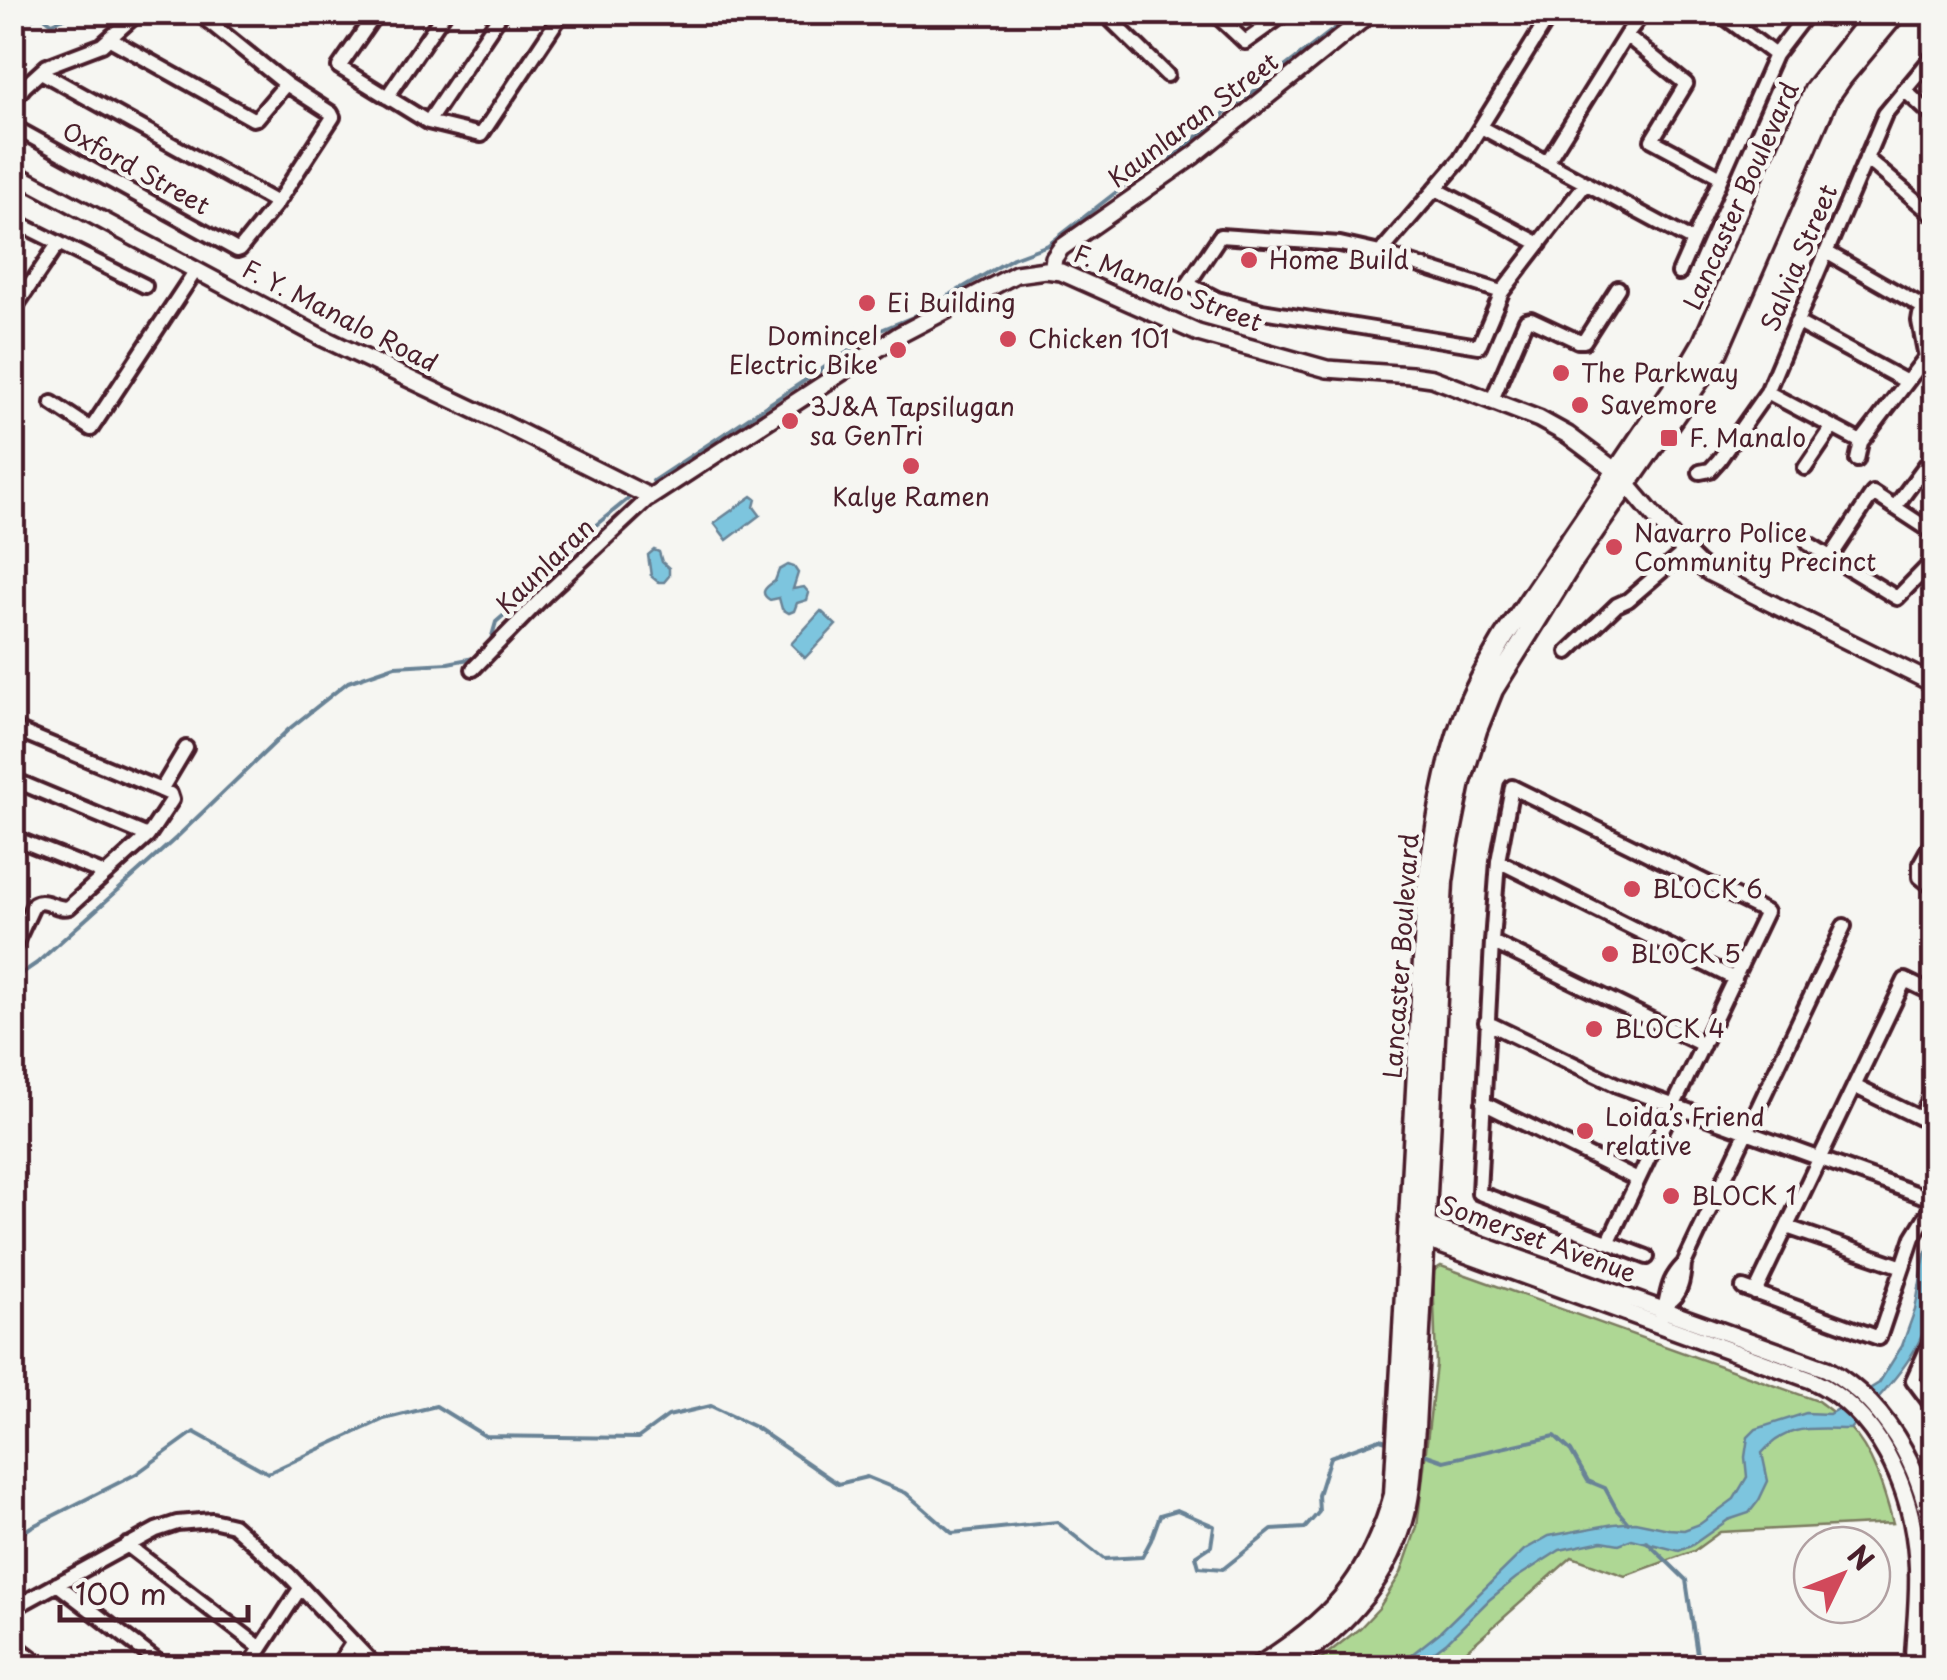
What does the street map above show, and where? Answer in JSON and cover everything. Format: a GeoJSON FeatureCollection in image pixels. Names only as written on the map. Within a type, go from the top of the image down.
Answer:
{"type":"FeatureCollection","features":[{"type":"Feature","properties":{"kind":"main road","name":"Lancaster Boulevard"},"geometry":{"type":"LineString","coordinates":[[1283,1668],[1332,1632],[1358,1605],[1381,1572],[1408,1498],[1406,1442],[1443,882],[1462,782],[1478,730],[1494,690],[1703,342],[1814,90],[1875,12]]}},
{"type":"Feature","properties":{"kind":"main road","name":"Lancaster Boulevard"},"geometry":{"type":"LineString","coordinates":[[1622,477],[1718,351],[1828,98],[1897,12]]}},
{"type":"Feature","properties":{"kind":"main road","name":"Lancaster Boulevard"},"geometry":{"type":"LineString","coordinates":[[1257,1668],[1300,1640],[1322,1620],[1368,1563],[1394,1495],[1406,1442]]}},
{"type":"Feature","properties":{"kind":"street"},"geometry":{"type":"LineString","coordinates":[[12,102],[54,62],[94,50],[139,12]]}},
{"type":"Feature","properties":{"kind":"street"},"geometry":{"type":"LineString","coordinates":[[41,72],[277,203],[331,121],[331,112],[286,84],[197,12]]}},
{"type":"Feature","properties":{"kind":"street"},"geometry":{"type":"LineString","coordinates":[[377,12],[338,66],[428,122],[481,135],[564,12]]}},
{"type":"Feature","properties":{"kind":"street"},"geometry":{"type":"LineString","coordinates":[[387,97],[444,12]]}},
{"type":"Feature","properties":{"kind":"street"},"geometry":{"type":"LineString","coordinates":[[428,122],[502,12]]}},
{"type":"Feature","properties":{"kind":"street"},"geometry":{"type":"LineString","coordinates":[[1103,12],[1167,74]]}},
{"type":"Feature","properties":{"kind":"street"},"geometry":{"type":"LineString","coordinates":[[1213,12],[1245,42],[1287,12]]}},
{"type":"Feature","properties":{"kind":"street","name":"Kaunlaran Street"},"geometry":{"type":"LineString","coordinates":[[1052,271],[1061,248],[1193,156],[1372,12]]}},
{"type":"Feature","properties":{"kind":"street"},"geometry":{"type":"LineString","coordinates":[[1380,252],[1460,160],[1552,12]]}},
{"type":"Feature","properties":{"kind":"street"},"geometry":{"type":"LineString","coordinates":[[1548,162],[1644,12]]}},
{"type":"Feature","properties":{"kind":"street"},"geometry":{"type":"LineString","coordinates":[[1718,12],[1775,56]]}},
{"type":"Feature","properties":{"kind":"street"},"geometry":{"type":"LineString","coordinates":[[1680,273],[1775,56],[1808,12]]}},
{"type":"Feature","properties":{"kind":"street"},"geometry":{"type":"LineString","coordinates":[[1626,35],[1686,84],[1652,140],[1721,178]]}},
{"type":"Feature","properties":{"kind":"street"},"geometry":{"type":"LineString","coordinates":[[110,39],[253,119],[286,84]]}},
{"type":"Feature","properties":{"kind":"street","name":"Salvia Street"},"geometry":{"type":"LineString","coordinates":[[1700,472],[1710,470],[1719,460],[1767,392],[1885,114],[1934,56]]}},
{"type":"Feature","properties":{"kind":"street"},"geometry":{"type":"LineString","coordinates":[[1904,90],[1934,117]]}},
{"type":"Feature","properties":{"kind":"street","name":"Oxford Street"},"geometry":{"type":"LineString","coordinates":[[12,126],[237,250],[277,203]]}},
{"type":"Feature","properties":{"kind":"street"},"geometry":{"type":"LineString","coordinates":[[1481,127],[1693,241]]}},
{"type":"Feature","properties":{"kind":"street"},"geometry":{"type":"LineString","coordinates":[[1866,158],[1934,216]]}},
{"type":"Feature","properties":{"kind":"street","name":"F. Y. Manalo Road"},"geometry":{"type":"LineString","coordinates":[[12,172],[321,337],[650,497]]}},
{"type":"Feature","properties":{"kind":"street"},"geometry":{"type":"LineString","coordinates":[[1502,292],[1380,252],[1340,244],[1220,236],[1188,284],[1217,299],[1262,311],[1479,346],[1502,292],[1586,183]]}},
{"type":"Feature","properties":{"kind":"street"},"geometry":{"type":"LineString","coordinates":[[1436,189],[1540,244]]}},
{"type":"Feature","properties":{"kind":"street"},"geometry":{"type":"LineString","coordinates":[[12,220],[145,286]]}},
{"type":"Feature","properties":{"kind":"street"},"geometry":{"type":"LineString","coordinates":[[12,312],[58,244]]}},
{"type":"Feature","properties":{"kind":"street"},"geometry":{"type":"LineString","coordinates":[[1826,252],[1930,305],[1919,320],[1926,357],[1860,442],[1857,460]]}},
{"type":"Feature","properties":{"kind":"street"},"geometry":{"type":"LineString","coordinates":[[52,403],[92,430],[196,270]]}},
{"type":"Feature","properties":{"kind":"street","name":"F. Manalo Street"},"geometry":{"type":"LineString","coordinates":[[650,497],[899,335],[1016,274],[1052,271],[1182,326],[1234,343],[1327,369],[1432,378],[1539,419],[1568,435],[1622,477],[1685,551],[1710,572],[1934,684]]}},
{"type":"Feature","properties":{"kind":"street"},"geometry":{"type":"LineString","coordinates":[[1492,400],[1526,320],[1584,341],[1618,288]]}},
{"type":"Feature","properties":{"kind":"street"},"geometry":{"type":"LineString","coordinates":[[1796,322],[1907,382]]}},
{"type":"Feature","properties":{"kind":"street"},"geometry":{"type":"LineString","coordinates":[[1767,392],[1860,442]]}},
{"type":"Feature","properties":{"kind":"street"},"geometry":{"type":"LineString","coordinates":[[1806,468],[1832,428]]}},
{"type":"Feature","properties":{"kind":"street"},"geometry":{"type":"LineString","coordinates":[[1895,507],[1934,454]]}},
{"type":"Feature","properties":{"kind":"street"},"geometry":{"type":"LineString","coordinates":[[1830,558],[1873,493],[1934,533]]}},
{"type":"Feature","properties":{"kind":"street","name":"Kaunlaran"},"geometry":{"type":"LineString","coordinates":[[473,669],[650,497]]}},
{"type":"Feature","properties":{"kind":"street"},"geometry":{"type":"LineString","coordinates":[[1808,544],[1897,598],[1934,560]]}},
{"type":"Feature","properties":{"kind":"street"},"geometry":{"type":"LineString","coordinates":[[1568,652],[1685,551]]}},
{"type":"Feature","properties":{"kind":"street"},"geometry":{"type":"LineString","coordinates":[[12,728],[170,794],[172,800],[148,836],[64,909],[37,901],[12,951]]}},
{"type":"Feature","properties":{"kind":"street"},"geometry":{"type":"LineString","coordinates":[[161,790],[186,748]]}},
{"type":"Feature","properties":{"kind":"street"},"geometry":{"type":"LineString","coordinates":[[12,779],[148,836]]}},
{"type":"Feature","properties":{"kind":"street"},"geometry":{"type":"LineString","coordinates":[[1608,1241],[1766,912],[1512,787],[1498,861],[1479,1194],[1646,1258]]}},
{"type":"Feature","properties":{"kind":"street"},"geometry":{"type":"LineString","coordinates":[[12,837],[105,874]]}},
{"type":"Feature","properties":{"kind":"street"},"geometry":{"type":"LineString","coordinates":[[1934,839],[1920,864],[1920,877],[1934,888]]}},
{"type":"Feature","properties":{"kind":"street"},"geometry":{"type":"LineString","coordinates":[[1498,861],[1734,978]]}},
{"type":"Feature","properties":{"kind":"street"},"geometry":{"type":"LineString","coordinates":[[1663,1313],[1674,1274],[1684,1264],[1844,926]]}},
{"type":"Feature","properties":{"kind":"street"},"geometry":{"type":"LineString","coordinates":[[1492,942],[1702,1045]]}},
{"type":"Feature","properties":{"kind":"street"},"geometry":{"type":"LineString","coordinates":[[1486,1022],[1617,1085],[1820,1158],[1934,1202],[1913,1236],[1880,1338],[1749,1291],[1788,1228],[1820,1158],[1905,980],[1934,994]]}},
{"type":"Feature","properties":{"kind":"street"},"geometry":{"type":"LineString","coordinates":[[1854,1086],[1934,1125]]}},
{"type":"Feature","properties":{"kind":"street"},"geometry":{"type":"LineString","coordinates":[[1921,1118],[1934,1088]]}},
{"type":"Feature","properties":{"kind":"street"},"geometry":{"type":"LineString","coordinates":[[1483,1103],[1638,1180]]}},
{"type":"Feature","properties":{"kind":"street","name":"Somerset Avenue"},"geometry":{"type":"LineString","coordinates":[[1420,1227],[1663,1313],[1834,1391],[1851,1395],[1873,1419],[1909,1508],[1916,1548],[1928,1583],[1929,1668]]}},
{"type":"Feature","properties":{"kind":"street"},"geometry":{"type":"LineString","coordinates":[[1788,1228],[1903,1267]]}},
{"type":"Feature","properties":{"kind":"street"},"geometry":{"type":"LineString","coordinates":[[1934,1338],[1914,1380],[1934,1408]]}},
{"type":"Feature","properties":{"kind":"street"},"geometry":{"type":"LineString","coordinates":[[12,1609],[156,1530],[177,1523],[212,1520],[233,1525],[301,1587],[378,1668]]}},
{"type":"Feature","properties":{"kind":"street"},"geometry":{"type":"LineString","coordinates":[[127,1545],[262,1648]]}},
{"type":"Feature","properties":{"kind":"street","name":"Somerset Avenue"},"geometry":{"type":"LineString","coordinates":[[1912,1668],[1928,1583]]}},
{"type":"Feature","properties":{"kind":"street"},"geometry":{"type":"LineString","coordinates":[[57,1584],[166,1668]]}},
{"type":"Feature","properties":{"kind":"street"},"geometry":{"type":"LineString","coordinates":[[248,1668],[301,1587]]}},
{"type":"Feature","properties":{"kind":"street"},"geometry":{"type":"LineString","coordinates":[[336,1668],[353,1642]]}},
{"type":"Feature","properties":{"kind":"street"},"geometry":{"type":"LineString","coordinates":[[12,1643],[45,1668]]}},
{"type":"Feature","properties":{"kind":"green space"},"geometry":{"type":"Polygon","coordinates":[[[1441,1266],[1818,1401],[1845,1423],[1865,1448],[1893,1523],[1792,1525],[1792,1528],[1720,1532],[1694,1551],[1625,1576],[1572,1557],[1448,1667],[1309,1668],[1379,1608],[1401,1573],[1417,1527],[1436,1365],[1433,1271],[1441,1266]]]}},
{"type":"Feature","properties":{"kind":"water"},"geometry":{"type":"Polygon","coordinates":[[[752,496],[760,515],[727,540],[714,523],[752,496]]]}},
{"type":"Feature","properties":{"kind":"water"},"geometry":{"type":"Polygon","coordinates":[[[654,550],[669,568],[664,582],[651,576],[648,555],[654,550]]]}},
{"type":"Feature","properties":{"kind":"water"},"geometry":{"type":"Polygon","coordinates":[[[788,565],[798,573],[793,589],[804,587],[809,593],[807,600],[797,603],[789,613],[782,609],[779,598],[770,600],[764,592],[779,570],[788,565]]]}},
{"type":"Feature","properties":{"kind":"water"},"geometry":{"type":"Polygon","coordinates":[[[821,611],[836,625],[805,658],[791,644],[821,611]]]}},
{"type":"Feature","properties":{"kind":"water"},"geometry":{"type":"Polygon","coordinates":[[[1934,1236],[1935,1284],[1924,1332],[1915,1350],[1850,1429],[1802,1430],[1772,1443],[1762,1453],[1768,1481],[1749,1513],[1728,1520],[1679,1551],[1632,1539],[1560,1550],[1516,1578],[1414,1667],[1401,1668],[1524,1550],[1549,1536],[1614,1524],[1635,1522],[1684,1530],[1700,1524],[1734,1499],[1747,1477],[1748,1437],[1756,1429],[1806,1413],[1829,1414],[1879,1383],[1902,1346],[1915,1310],[1925,1254],[1934,1236]]]}},
{"type":"Feature","properties":{"kind":"waterway"},"geometry":{"type":"LineString","coordinates":[[12,28],[23,19],[43,16],[52,23],[79,12]]}},
{"type":"Feature","properties":{"kind":"waterway"},"geometry":{"type":"LineString","coordinates":[[653,481],[881,330],[913,317],[1013,258],[1048,245],[1155,162],[1177,154],[1356,12]]}},
{"type":"Feature","properties":{"kind":"waterway"},"geometry":{"type":"LineString","coordinates":[[12,980],[37,963],[176,838],[289,729],[348,682],[395,666],[474,658],[490,643],[496,622],[556,570],[591,529],[628,499]]}},
{"type":"Feature","properties":{"kind":"waterway"},"geometry":{"type":"LineString","coordinates":[[12,1540],[136,1474],[194,1432],[268,1473],[384,1419],[436,1406],[485,1436],[638,1438],[668,1416],[711,1406],[755,1427],[838,1484],[867,1477],[906,1493],[952,1533],[1057,1522],[1104,1559],[1142,1557],[1160,1515],[1177,1510],[1214,1526],[1211,1546],[1196,1556],[1199,1567],[1223,1569],[1272,1530],[1305,1528],[1319,1512],[1318,1495],[1330,1457],[1380,1439],[1393,1443]]}},
{"type":"Feature","properties":{"kind":"waterway"},"geometry":{"type":"LineString","coordinates":[[1421,1453],[1444,1461],[1555,1436],[1571,1451],[1588,1481],[1605,1488],[1628,1523]]}},
{"type":"Feature","properties":{"kind":"waterway"},"geometry":{"type":"LineString","coordinates":[[1647,1542],[1686,1580],[1699,1668]]}},
{"type":"Feature","properties":{"kind":"place","name":"Home Build"},"geometry":{"type":"Point","coordinates":[1249,260]}},
{"type":"Feature","properties":{"kind":"place","name":"Ei Building"},"geometry":{"type":"Point","coordinates":[867,303]}},
{"type":"Feature","properties":{"kind":"place","name":"Chicken 101"},"geometry":{"type":"Point","coordinates":[1008,339]}},
{"type":"Feature","properties":{"kind":"place","name":"Domincel Electric Bike"},"geometry":{"type":"Point","coordinates":[898,350]}},
{"type":"Feature","properties":{"kind":"place","name":"The Parkway"},"geometry":{"type":"Point","coordinates":[1561,373]}},
{"type":"Feature","properties":{"kind":"place","name":"Savemore"},"geometry":{"type":"Point","coordinates":[1580,405]}},
{"type":"Feature","properties":{"kind":"place","name":"3J&A Tapsilugan sa GenTri"},"geometry":{"type":"Point","coordinates":[790,421]}},
{"type":"Feature","properties":{"kind":"place","name":"F. Manalo"},"geometry":{"type":"Point","coordinates":[1669,438]}},
{"type":"Feature","properties":{"kind":"place","name":"Kalye Ramen"},"geometry":{"type":"Point","coordinates":[911,466]}},
{"type":"Feature","properties":{"kind":"place","name":"Navarro Police Community Precinct"},"geometry":{"type":"Point","coordinates":[1614,547]}},
{"type":"Feature","properties":{"kind":"place","name":"BLOCK 6"},"geometry":{"type":"Point","coordinates":[1632,889]}},
{"type":"Feature","properties":{"kind":"place","name":"BLOCK 5"},"geometry":{"type":"Point","coordinates":[1610,954]}},
{"type":"Feature","properties":{"kind":"place","name":"BLOCK 4"},"geometry":{"type":"Point","coordinates":[1594,1029]}},
{"type":"Feature","properties":{"kind":"place","name":"Loida’s Friend relative"},"geometry":{"type":"Point","coordinates":[1585,1131]}},
{"type":"Feature","properties":{"kind":"place","name":"BLOCK 1"},"geometry":{"type":"Point","coordinates":[1671,1196]}}]}
